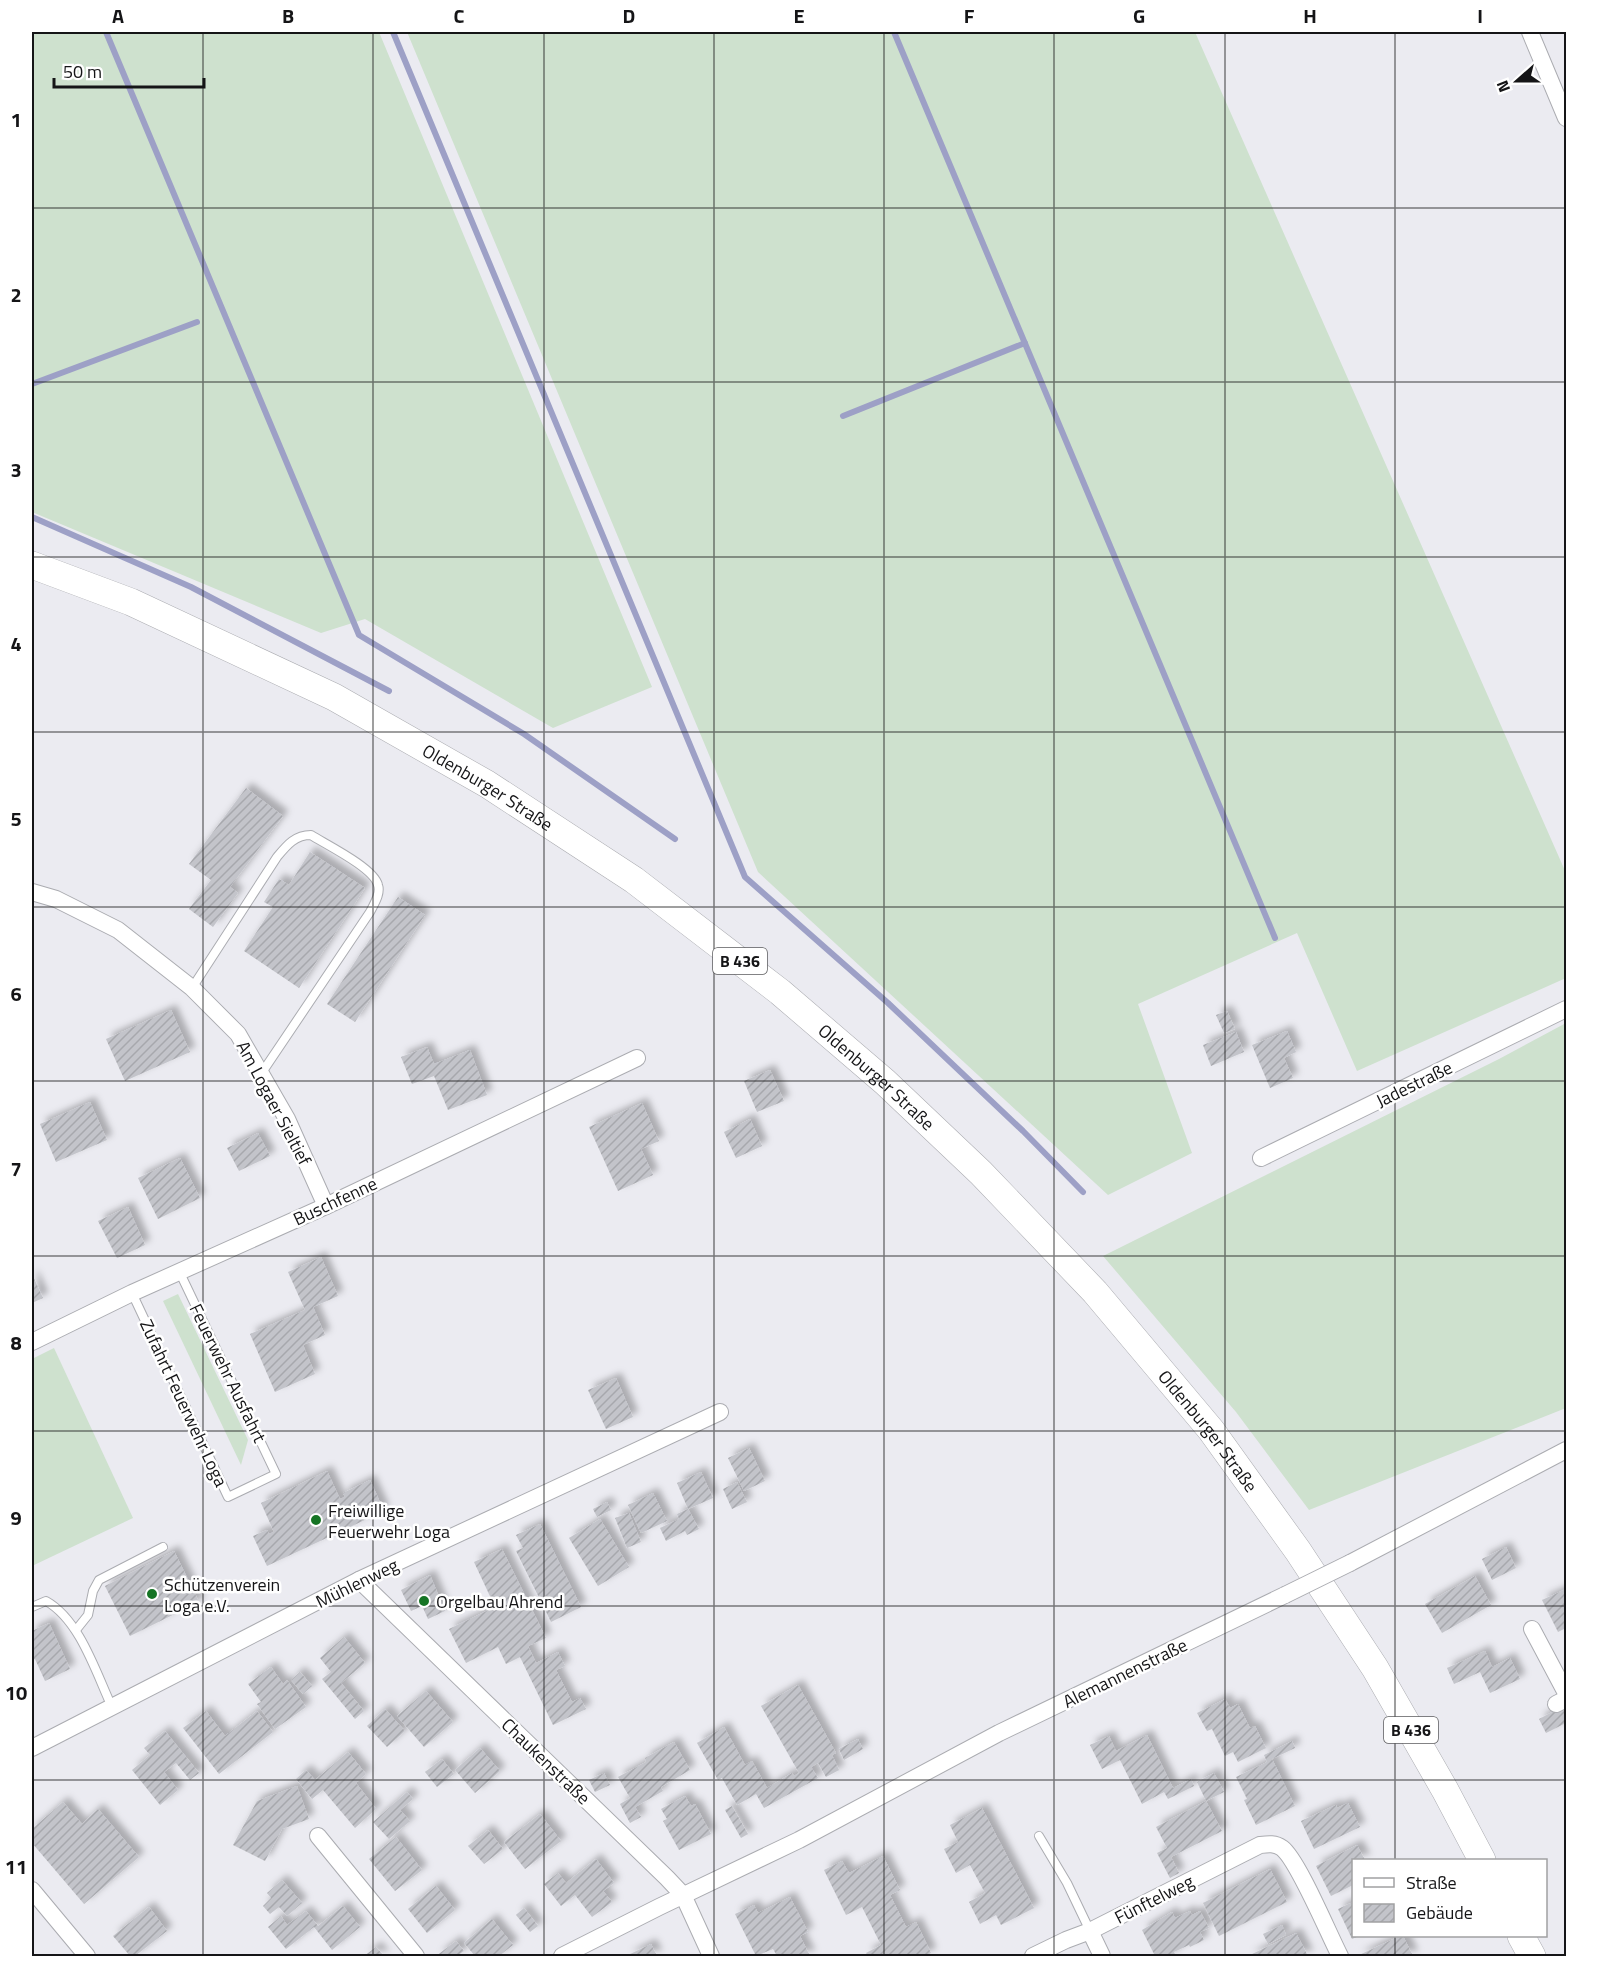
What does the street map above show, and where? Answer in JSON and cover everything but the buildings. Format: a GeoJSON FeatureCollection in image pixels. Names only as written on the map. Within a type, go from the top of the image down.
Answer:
{"type":"FeatureCollection","features":[{"type":"Feature","properties":{"kind":"main road","name":"Oldenburger Straße"},"geometry":{"type":"LineString","coordinates":[[32,565],[131,602],[334,698],[487,784],[634,880],[780,992],[885,1082],[981,1173],[1095,1292],[1211,1430],[1298,1551],[1375,1668],[1481,1859]]}},
{"type":"Feature","properties":{"kind":"main road"},"geometry":{"type":"LineString","coordinates":[[1522,1937],[1532,1956]]}},
{"type":"Feature","properties":{"kind":"street"},"geometry":{"type":"LineString","coordinates":[[1530,32],[1566,118]]}},
{"type":"Feature","properties":{"kind":"street","name":"Am Logaer Sieltief"},"geometry":{"type":"LineString","coordinates":[[32,892],[56,899],[117,930],[192,988],[238,1034],[287,1119],[326,1206]]}},
{"type":"Feature","properties":{"kind":"street","name":"Jadestraße"},"geometry":{"type":"LineString","coordinates":[[1261,1158],[1566,1009]]}},
{"type":"Feature","properties":{"kind":"street","name":"Buschfenne"},"geometry":{"type":"LineString","coordinates":[[32,1342],[132,1293],[326,1206],[637,1058]]}},
{"type":"Feature","properties":{"kind":"street","name":"Mühlenweg"},"geometry":{"type":"LineString","coordinates":[[32,1748],[359,1580],[720,1412]]}},
{"type":"Feature","properties":{"kind":"street","name":"Alemannenstraße"},"geometry":{"type":"LineString","coordinates":[[562,1956],[799,1840],[999,1733],[1350,1563],[1566,1450]]}},
{"type":"Feature","properties":{"kind":"street","name":"Chaukenstraße"},"geometry":{"type":"LineString","coordinates":[[359,1580],[683,1895],[711,1956]]}},
{"type":"Feature","properties":{"kind":"street"},"geometry":{"type":"LineString","coordinates":[[1532,1629],[1563,1699]]}},
{"type":"Feature","properties":{"kind":"street"},"geometry":{"type":"LineString","coordinates":[[318,1836],[416,1956]]}},
{"type":"Feature","properties":{"kind":"street","name":"Fünftelweg"},"geometry":{"type":"LineString","coordinates":[[1033,1956],[1090,1931],[1260,1845],[1275,1844],[1284,1849],[1297,1868],[1340,1956]]}},
{"type":"Feature","properties":{"kind":"street"},"geometry":{"type":"LineString","coordinates":[[32,1890],[87,1956]]}},
{"type":"Feature","properties":{"kind":"street"},"geometry":{"type":"LineString","coordinates":[[1090,1931],[1102,1956]]}},
{"type":"Feature","properties":{"kind":"lane"},"geometry":{"type":"LineString","coordinates":[[192,988],[277,857],[288,844],[301,835],[311,835],[372,874],[379,886],[377,898],[370,912],[261,1074]]}},
{"type":"Feature","properties":{"kind":"lane","name":"Feuerwehr Ausfahrt"},"geometry":{"type":"LineString","coordinates":[[180,1273],[276,1474]]}},
{"type":"Feature","properties":{"kind":"lane","name":"Zufahrt Feuerwehr Loga"},"geometry":{"type":"LineString","coordinates":[[132,1293],[228,1497],[276,1474]]}},
{"type":"Feature","properties":{"kind":"lane"},"geometry":{"type":"LineString","coordinates":[[76,1630],[88,1615],[93,1591],[99,1580],[163,1547]]}},
{"type":"Feature","properties":{"kind":"lane"},"geometry":{"type":"LineString","coordinates":[[32,1607],[46,1601],[52,1604],[76,1630],[112,1708]]}},
{"type":"Feature","properties":{"kind":"lane"},"geometry":{"type":"LineString","coordinates":[[1039,1836],[1067,1883],[1090,1931]]}},
{"type":"Feature","properties":{"kind":"green space"},"geometry":{"type":"Polygon","coordinates":[[[32,32],[379,32],[652,687],[553,728],[365,619],[321,633],[32,512],[32,32]]]}},
{"type":"Feature","properties":{"kind":"green space"},"geometry":{"type":"Polygon","coordinates":[[[407,32],[1195,32],[1566,873],[1566,978],[1357,1071],[1297,933],[1138,1004],[1192,1153],[1108,1195],[758,872],[407,32]]]}},
{"type":"Feature","properties":{"kind":"green space"},"geometry":{"type":"Polygon","coordinates":[[[1566,1023],[1566,1408],[1309,1510],[1236,1412],[1103,1256],[1499,1059],[1566,1023]]]}},
{"type":"Feature","properties":{"kind":"green space"},"geometry":{"type":"Polygon","coordinates":[[[178,1294],[248,1440],[241,1465],[163,1301],[178,1294]]]}},
{"type":"Feature","properties":{"kind":"green space"},"geometry":{"type":"Polygon","coordinates":[[[54,1348],[133,1518],[32,1566],[32,1359],[54,1348]]]}},
{"type":"Feature","properties":{"kind":"waterway"},"geometry":{"type":"LineString","coordinates":[[106,32],[359,635],[524,734],[675,839]]}},
{"type":"Feature","properties":{"kind":"waterway"},"geometry":{"type":"LineString","coordinates":[[393,32],[745,877],[888,1003],[1023,1131],[1083,1192]]}},
{"type":"Feature","properties":{"kind":"waterway"},"geometry":{"type":"LineString","coordinates":[[894,32],[1275,938]]}},
{"type":"Feature","properties":{"kind":"waterway"},"geometry":{"type":"LineString","coordinates":[[32,384],[197,322]]}},
{"type":"Feature","properties":{"kind":"waterway"},"geometry":{"type":"LineString","coordinates":[[843,416],[1025,343]]}},
{"type":"Feature","properties":{"kind":"waterway"},"geometry":{"type":"LineString","coordinates":[[32,517],[191,587],[389,691]]}},
{"type":"Feature","properties":{"kind":"place","name":"Freiwillige Feuerwehr Loga"},"geometry":{"type":"Point","coordinates":[316,1520]}},
{"type":"Feature","properties":{"kind":"place","name":"Schützenverein Loga e.V."},"geometry":{"type":"Point","coordinates":[152,1594]}},
{"type":"Feature","properties":{"kind":"place","name":"Orgelbau Ahrend"},"geometry":{"type":"Point","coordinates":[424,1601]}}]}
